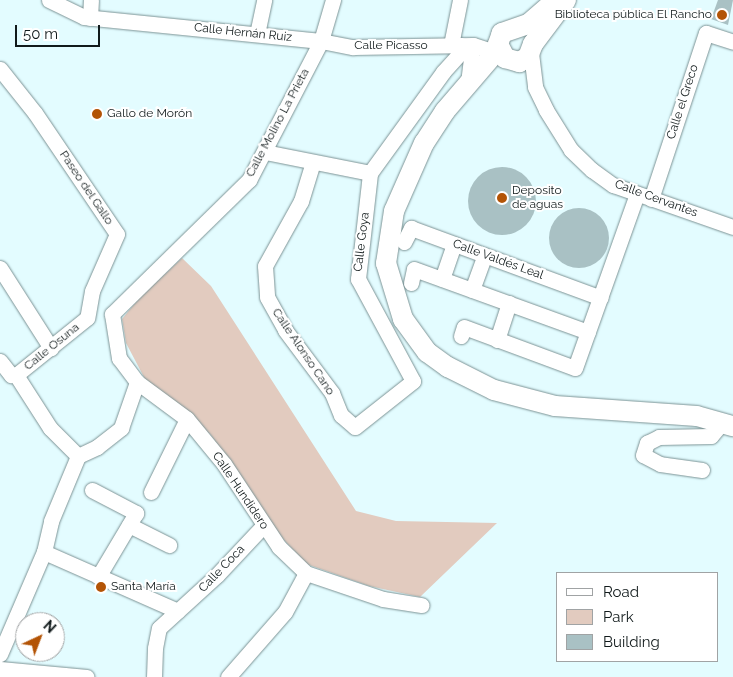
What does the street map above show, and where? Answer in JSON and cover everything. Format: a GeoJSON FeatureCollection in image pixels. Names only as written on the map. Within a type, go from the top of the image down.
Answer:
{"type":"FeatureCollection","features":[{"type":"Feature","properties":{"kind":"main road"},"geometry":{"type":"LineString","coordinates":[[511,48],[556,0]]}},
{"type":"Feature","properties":{"kind":"main road"},"geometry":{"type":"LineString","coordinates":[[566,0],[470,85],[445,112],[424,143],[406,179],[388,231],[388,278],[402,319],[413,335],[448,367],[494,390],[524,400],[584,409],[697,416],[728,424]]}},
{"type":"Feature","properties":{"kind":"street","name":"Calle Hernán Ruiz"},"geometry":{"type":"LineString","coordinates":[[49,0],[90,18],[321,41]]}},
{"type":"Feature","properties":{"kind":"street"},"geometry":{"type":"LineString","coordinates":[[90,18],[91,0]]}},
{"type":"Feature","properties":{"kind":"street"},"geometry":{"type":"LineString","coordinates":[[257,34],[264,0]]}},
{"type":"Feature","properties":{"kind":"street","name":"Calle Molino La Prieta"},"geometry":{"type":"LineString","coordinates":[[112,314],[249,180],[321,41],[333,0]]}},
{"type":"Feature","properties":{"kind":"street"},"geometry":{"type":"LineString","coordinates":[[460,0],[462,45],[470,85]]}},
{"type":"Feature","properties":{"kind":"street","name":"Calle el Greco"},"geometry":{"type":"LineString","coordinates":[[644,196],[706,33],[733,42]]}},
{"type":"Feature","properties":{"kind":"street","name":"Calle Picasso"},"geometry":{"type":"LineString","coordinates":[[321,41],[352,47],[462,45],[511,48]]}},
{"type":"Feature","properties":{"kind":"street","name":"Calle Goya"},"geometry":{"type":"LineString","coordinates":[[355,427],[413,381],[358,279],[370,173],[443,72],[460,53],[462,45]]}},
{"type":"Feature","properties":{"kind":"street","name":"Calle Cervantes"},"geometry":{"type":"LineString","coordinates":[[511,48],[571,150],[613,185],[733,228]]}},
{"type":"Feature","properties":{"kind":"street","name":"Paseo del Gallo"},"geometry":{"type":"LineString","coordinates":[[0,69],[35,113],[117,234],[92,291],[87,318]]}},
{"type":"Feature","properties":{"kind":"street"},"geometry":{"type":"LineString","coordinates":[[265,152],[370,173]]}},
{"type":"Feature","properties":{"kind":"street","name":"Calle Alonso Cano"},"geometry":{"type":"LineString","coordinates":[[313,162],[301,201],[265,266],[267,298],[286,330],[332,392],[341,415],[355,427]]}},
{"type":"Feature","properties":{"kind":"street"},"geometry":{"type":"LineString","coordinates":[[461,336],[464,328],[575,368],[601,298],[644,196]]}},
{"type":"Feature","properties":{"kind":"street","name":"Calle Valdés Leal"},"geometry":{"type":"LineString","coordinates":[[404,242],[411,228],[601,298]]}},
{"type":"Feature","properties":{"kind":"street"},"geometry":{"type":"LineString","coordinates":[[442,278],[454,244]]}},
{"type":"Feature","properties":{"kind":"street"},"geometry":{"type":"LineString","coordinates":[[472,290],[485,256]]}},
{"type":"Feature","properties":{"kind":"street"},"geometry":{"type":"LineString","coordinates":[[0,268],[51,348]]}},
{"type":"Feature","properties":{"kind":"street"},"geometry":{"type":"LineString","coordinates":[[411,283],[414,269],[588,332]]}},
{"type":"Feature","properties":{"kind":"street"},"geometry":{"type":"LineString","coordinates":[[497,340],[509,303]]}},
{"type":"Feature","properties":{"kind":"street"},"geometry":{"type":"LineString","coordinates":[[87,318],[112,314]]}},
{"type":"Feature","properties":{"kind":"street","name":"Calle Hundidero"},"geometry":{"type":"LineString","coordinates":[[112,314],[119,358],[137,382],[187,419],[224,464],[263,526],[306,573],[383,599],[422,605]]}},
{"type":"Feature","properties":{"kind":"street","name":"Calle Osuna"},"geometry":{"type":"LineString","coordinates":[[16,375],[87,318]]}},
{"type":"Feature","properties":{"kind":"street"},"geometry":{"type":"LineString","coordinates":[[0,361],[11,375],[16,375],[50,428],[78,456]]}},
{"type":"Feature","properties":{"kind":"street"},"geometry":{"type":"LineString","coordinates":[[0,654],[44,552],[51,521],[78,456],[104,442],[120,428],[137,382]]}},
{"type":"Feature","properties":{"kind":"street"},"geometry":{"type":"LineString","coordinates":[[151,492],[187,419]]}},
{"type":"Feature","properties":{"kind":"street"},"geometry":{"type":"LineString","coordinates":[[702,470],[660,464],[643,455],[647,443],[659,437],[711,436],[728,424]]}},
{"type":"Feature","properties":{"kind":"street"},"geometry":{"type":"LineString","coordinates":[[92,490],[136,513],[98,577]]}},
{"type":"Feature","properties":{"kind":"street"},"geometry":{"type":"LineString","coordinates":[[129,525],[170,545]]}},
{"type":"Feature","properties":{"kind":"street","name":"Calle Coca"},"geometry":{"type":"LineString","coordinates":[[154,677],[155,648],[159,628],[263,526]]}},
{"type":"Feature","properties":{"kind":"street"},"geometry":{"type":"LineString","coordinates":[[44,552],[178,611]]}},
{"type":"Feature","properties":{"kind":"street"},"geometry":{"type":"LineString","coordinates":[[228,677],[285,612],[306,573]]}},
{"type":"Feature","properties":{"kind":"street"},"geometry":{"type":"LineString","coordinates":[[0,669],[81,677]]}},
{"type":"Feature","properties":{"kind":"green space"},"geometry":{"type":"Polygon","coordinates":[[[182,258],[211,286],[356,511],[396,521],[497,523],[420,597],[369,586],[306,564],[283,539],[210,434],[146,381],[126,343],[122,319],[140,297],[182,258]]]}},
{"type":"Feature","properties":{"kind":"building","name":"Biblioteca pública El Rancho"},"geometry":{"type":"Polygon","coordinates":[[[718,0],[733,0],[728,25],[711,19],[718,0]]]}},
{"type":"Feature","properties":{"kind":"building","name":"Deposito de aguas"},"geometry":{"type":"Polygon","coordinates":[[[502,167],[515,170],[526,177],[533,188],[536,201],[533,214],[526,225],[515,232],[502,235],[489,232],[478,225],[471,214],[468,201],[471,188],[478,177],[489,170],[502,167]]]}},
{"type":"Feature","properties":{"kind":"building","name":"Deposito de aguas"},"geometry":{"type":"Polygon","coordinates":[[[573,208],[585,208],[601,216],[607,226],[609,238],[607,250],[601,260],[585,268],[573,268],[557,260],[549,244],[549,232],[557,216],[573,208]]]}},
{"type":"Feature","properties":{"kind":"place","name":"Biblioteca pública El Rancho"},"geometry":{"type":"Point","coordinates":[722,15]}},
{"type":"Feature","properties":{"kind":"place","name":"Gallo de Morón"},"geometry":{"type":"Point","coordinates":[97,114]}},
{"type":"Feature","properties":{"kind":"place","name":"Deposito de aguas"},"geometry":{"type":"Point","coordinates":[502,198]}},
{"type":"Feature","properties":{"kind":"place","name":"Santa María"},"geometry":{"type":"Point","coordinates":[101,587]}}]}
